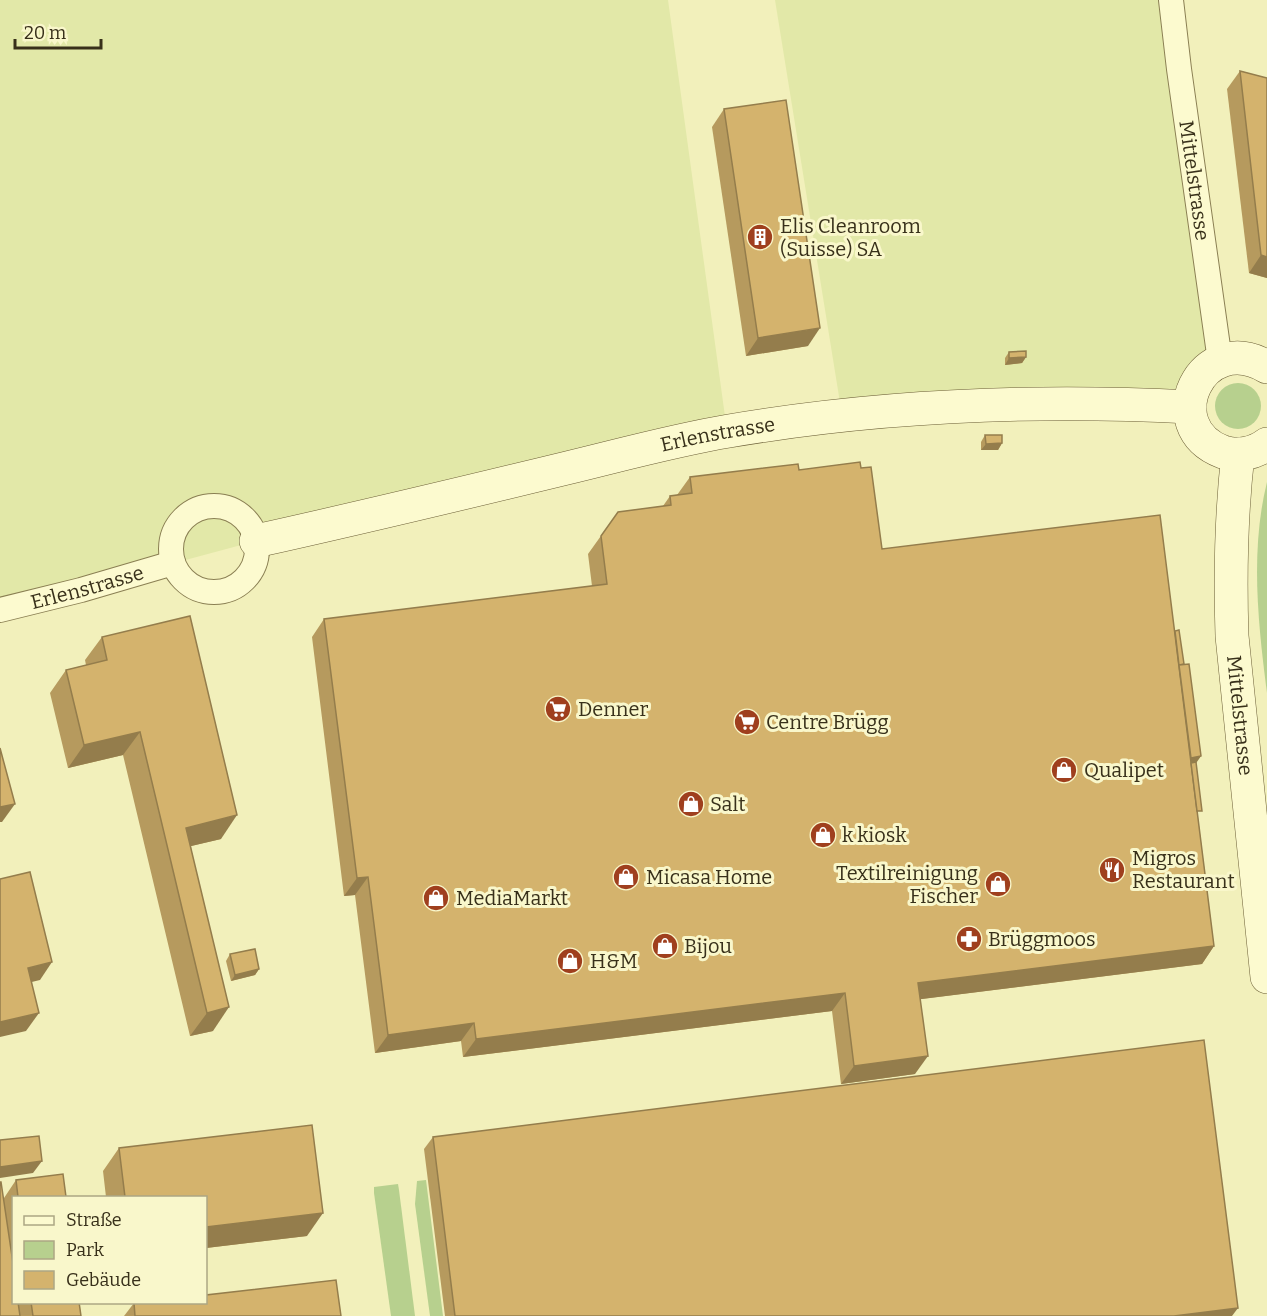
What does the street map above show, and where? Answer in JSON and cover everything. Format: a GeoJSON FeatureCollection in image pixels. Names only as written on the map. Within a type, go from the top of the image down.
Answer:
{"type":"FeatureCollection","features":[{"type":"Feature","properties":{"kind":"street","name":"Mittelstrasse"},"geometry":{"type":"LineString","coordinates":[[1171,0],[1220,361]]}},
{"type":"Feature","properties":{"kind":"street"},"geometry":{"type":"LineString","coordinates":[[1253,449],[1226,453],[1204,440],[1191,419],[1193,389],[1200,376],[1220,361],[1236,358],[1252,359],[1267,367]]}},
{"type":"Feature","properties":{"kind":"street","name":"Erlenstrasse"},"geometry":{"type":"LineString","coordinates":[[256,541],[727,431],[842,415],[955,405],[1083,403],[1190,407]]}},
{"type":"Feature","properties":{"kind":"street","name":"Mittelstrasse"},"geometry":{"type":"LineString","coordinates":[[1253,449],[1233,498],[1232,636],[1267,977]]}},
{"type":"Feature","properties":{"kind":"street"},"geometry":{"type":"LineString","coordinates":[[217,507],[231,510],[243,517],[256,541],[253,567],[246,578],[223,592],[211,592],[192,586],[178,574],[173,563],[171,548],[173,535],[180,522],[190,513],[203,508],[217,507]]}},
{"type":"Feature","properties":{"kind":"street","name":"Erlenstrasse"},"geometry":{"type":"LineString","coordinates":[[0,610],[81,590],[173,563]]}},
{"type":"Feature","properties":{"kind":"green space"},"geometry":{"type":"Polygon","coordinates":[[[0,0],[668,0],[727,431],[256,541],[0,610],[0,0]]]}},
{"type":"Feature","properties":{"kind":"green space"},"geometry":{"type":"Polygon","coordinates":[[[775,0],[1171,0],[1220,361],[1193,389],[842,415],[775,0]]]}},
{"type":"Feature","properties":{"kind":"green space"},"geometry":{"type":"Polygon","coordinates":[[[1238,383],[1254,390],[1261,406],[1254,422],[1238,429],[1222,422],[1215,406],[1222,390],[1238,383]]]}},
{"type":"Feature","properties":{"kind":"green space"},"geometry":{"type":"Polygon","coordinates":[[[1267,482],[1267,693],[1259,614],[1257,560],[1267,482]]]}},
{"type":"Feature","properties":{"kind":"green space"},"geometry":{"type":"Polygon","coordinates":[[[426,1180],[443,1316],[430,1316],[415,1204],[417,1181],[426,1180]]]}},
{"type":"Feature","properties":{"kind":"green space"},"geometry":{"type":"Polygon","coordinates":[[[398,1184],[415,1316],[391,1316],[374,1193],[374,1187],[398,1184]]]}},
{"type":"Feature","properties":{"kind":"building"},"geometry":{"type":"Polygon","coordinates":[[[1240,71],[1267,78],[1267,257],[1261,255],[1240,71]]]}},
{"type":"Feature","properties":{"kind":"building","name":"Elis Cleanroom (Suisse) SA"},"geometry":{"type":"Polygon","coordinates":[[[786,100],[820,328],[758,338],[724,109],[786,100]]]}},
{"type":"Feature","properties":{"kind":"building"},"geometry":{"type":"Polygon","coordinates":[[[1026,351],[1026,357],[1009,358],[1009,352],[1026,351]]]}},
{"type":"Feature","properties":{"kind":"building"},"geometry":{"type":"Polygon","coordinates":[[[985,435],[1002,435],[1002,443],[986,444],[985,435]]]}},
{"type":"Feature","properties":{"kind":"building","name":"Centre Brügg"},"geometry":{"type":"Polygon","coordinates":[[[860,462],[861,468],[871,467],[882,549],[1160,515],[1214,946],[918,983],[928,1056],[854,1066],[845,993],[476,1039],[474,1023],[388,1035],[368,877],[357,878],[324,619],[607,584],[601,536],[618,512],[671,505],[670,496],[692,493],[690,477],[798,464],[799,470],[860,462]]]}},
{"type":"Feature","properties":{"kind":"building"},"geometry":{"type":"Polygon","coordinates":[[[190,616],[237,815],[186,828],[229,1007],[207,1013],[140,732],[84,745],[66,670],[107,660],[102,637],[190,616]]]}},
{"type":"Feature","properties":{"kind":"building"},"geometry":{"type":"Polygon","coordinates":[[[1179,630],[1184,664],[1179,665],[1175,631],[1179,630]]]}},
{"type":"Feature","properties":{"kind":"building"},"geometry":{"type":"Polygon","coordinates":[[[1189,664],[1201,756],[1191,758],[1179,665],[1189,664]]]}},
{"type":"Feature","properties":{"kind":"building"},"geometry":{"type":"Polygon","coordinates":[[[0,748],[15,804],[0,807],[0,748]]]}},
{"type":"Feature","properties":{"kind":"building"},"geometry":{"type":"Polygon","coordinates":[[[1196,762],[1202,811],[1197,811],[1191,763],[1196,762]]]}},
{"type":"Feature","properties":{"kind":"building"},"geometry":{"type":"Polygon","coordinates":[[[30,872],[52,962],[28,968],[39,1013],[0,1022],[0,879],[30,872]]]}},
{"type":"Feature","properties":{"kind":"building"},"geometry":{"type":"Polygon","coordinates":[[[255,949],[259,969],[235,975],[230,954],[255,949]]]}},
{"type":"Feature","properties":{"kind":"building"},"geometry":{"type":"Polygon","coordinates":[[[1204,1040],[1238,1308],[1174,1316],[455,1316],[433,1137],[1204,1040]]]}},
{"type":"Feature","properties":{"kind":"building"},"geometry":{"type":"Polygon","coordinates":[[[312,1125],[323,1213],[207,1227],[207,1196],[125,1196],[119,1148],[312,1125]]]}},
{"type":"Feature","properties":{"kind":"building"},"geometry":{"type":"Polygon","coordinates":[[[39,1136],[42,1161],[0,1167],[0,1140],[39,1136]]]}},
{"type":"Feature","properties":{"kind":"building"},"geometry":{"type":"Polygon","coordinates":[[[63,1174],[66,1196],[18,1196],[16,1180],[63,1174]]]}},
{"type":"Feature","properties":{"kind":"building"},"geometry":{"type":"Polygon","coordinates":[[[1,1182],[12,1256],[12,1304],[18,1304],[20,1316],[0,1316],[1,1182]]]}},
{"type":"Feature","properties":{"kind":"building"},"geometry":{"type":"Polygon","coordinates":[[[336,1280],[341,1316],[135,1316],[134,1304],[207,1304],[207,1295],[336,1280]]]}},
{"type":"Feature","properties":{"kind":"building"},"geometry":{"type":"Polygon","coordinates":[[[31,1304],[79,1304],[81,1316],[33,1316],[31,1304]]]}},
{"type":"Feature","properties":{"kind":"place","name":"Elis Cleanroom (Suisse) SA"},"geometry":{"type":"Point","coordinates":[760,237]}},
{"type":"Feature","properties":{"kind":"place","name":"Denner"},"geometry":{"type":"Point","coordinates":[558,709]}},
{"type":"Feature","properties":{"kind":"place","name":"Centre Brügg"},"geometry":{"type":"Point","coordinates":[747,722]}},
{"type":"Feature","properties":{"kind":"place","name":"Qualipet"},"geometry":{"type":"Point","coordinates":[1064,770]}},
{"type":"Feature","properties":{"kind":"place","name":"Salt"},"geometry":{"type":"Point","coordinates":[691,804]}},
{"type":"Feature","properties":{"kind":"place","name":"k kiosk"},"geometry":{"type":"Point","coordinates":[823,835]}},
{"type":"Feature","properties":{"kind":"place","name":"Migros Restaurant"},"geometry":{"type":"Point","coordinates":[1112,870]}},
{"type":"Feature","properties":{"kind":"place","name":"Micasa Home"},"geometry":{"type":"Point","coordinates":[626,877]}},
{"type":"Feature","properties":{"kind":"place","name":"Textilreinigung Fischer"},"geometry":{"type":"Point","coordinates":[998,884]}},
{"type":"Feature","properties":{"kind":"place","name":"MediaMarkt"},"geometry":{"type":"Point","coordinates":[436,898]}},
{"type":"Feature","properties":{"kind":"place","name":"Brüggmoos"},"geometry":{"type":"Point","coordinates":[969,939]}},
{"type":"Feature","properties":{"kind":"place","name":"Bijou"},"geometry":{"type":"Point","coordinates":[665,946]}},
{"type":"Feature","properties":{"kind":"place","name":"H&M"},"geometry":{"type":"Point","coordinates":[570,961]}}]}
